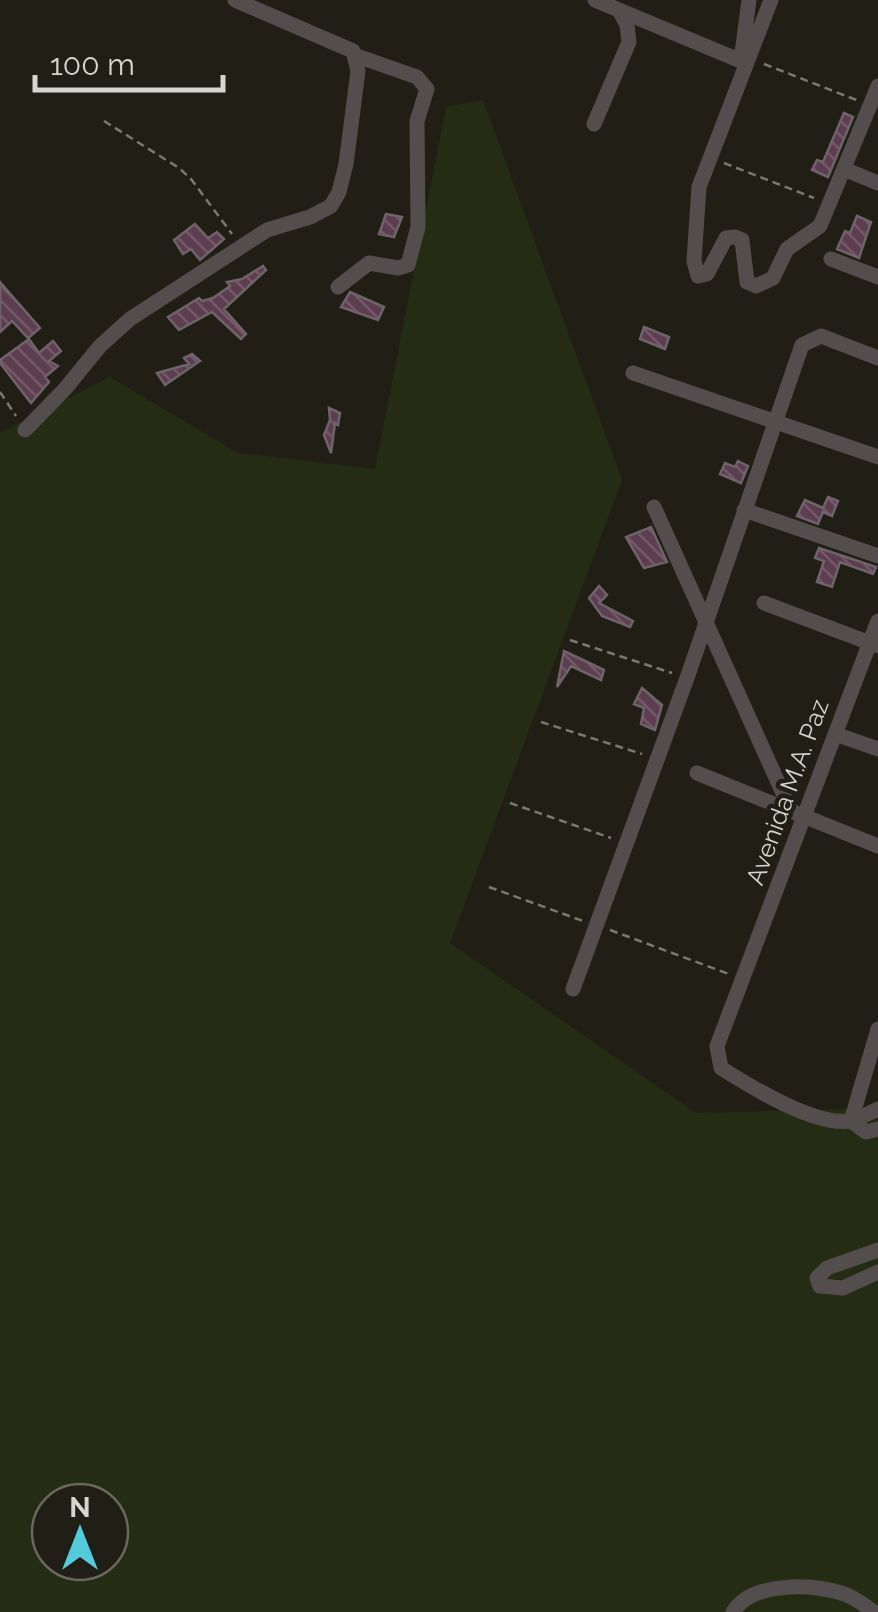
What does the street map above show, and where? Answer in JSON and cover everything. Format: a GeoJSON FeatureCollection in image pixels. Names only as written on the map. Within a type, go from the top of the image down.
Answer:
{"type":"FeatureCollection","features":[{"type":"Feature","properties":{"kind":"street"},"geometry":{"type":"LineString","coordinates":[[235,0],[357,56],[417,76],[427,88],[417,121],[418,227],[408,265],[398,268],[368,263],[338,287]]}},
{"type":"Feature","properties":{"kind":"street"},"geometry":{"type":"LineString","coordinates":[[595,0],[745,60]]}},
{"type":"Feature","properties":{"kind":"street"},"geometry":{"type":"LineString","coordinates":[[745,60],[748,0]]}},
{"type":"Feature","properties":{"kind":"street"},"geometry":{"type":"LineString","coordinates":[[771,0],[699,187],[694,261],[698,276],[706,274],[726,238],[735,236],[742,240],[747,282],[756,286],[773,278],[787,249],[820,226],[875,95]]}},
{"type":"Feature","properties":{"kind":"street"},"geometry":{"type":"LineString","coordinates":[[594,124],[629,42],[627,24],[619,10]]}},
{"type":"Feature","properties":{"kind":"street"},"geometry":{"type":"LineString","coordinates":[[25,430],[66,390],[100,346],[130,319],[278,225],[310,217],[331,206],[346,164],[357,56]]}},
{"type":"Feature","properties":{"kind":"street"},"geometry":{"type":"LineString","coordinates":[[844,170],[878,183]]}},
{"type":"Feature","properties":{"kind":"street"},"geometry":{"type":"LineString","coordinates":[[831,258],[878,277]]}},
{"type":"Feature","properties":{"kind":"street"},"geometry":{"type":"LineString","coordinates":[[573,989],[687,678],[802,344],[820,336],[878,358]]}},
{"type":"Feature","properties":{"kind":"street"},"geometry":{"type":"LineString","coordinates":[[633,373],[878,458]]}},
{"type":"Feature","properties":{"kind":"street"},"geometry":{"type":"LineString","coordinates":[[654,506],[797,814]]}},
{"type":"Feature","properties":{"kind":"street"},"geometry":{"type":"LineString","coordinates":[[744,510],[878,556]]}},
{"type":"Feature","properties":{"kind":"street"},"geometry":{"type":"LineString","coordinates":[[764,602],[874,645]]}},
{"type":"Feature","properties":{"kind":"street","name":"Avenida M.A. Paz"},"geometry":{"type":"LineString","coordinates":[[851,1121],[824,1120],[748,1085],[721,1068],[717,1046],[744,980],[797,814],[874,645],[878,621]]}},
{"type":"Feature","properties":{"kind":"street"},"geometry":{"type":"LineString","coordinates":[[835,734],[878,750]]}},
{"type":"Feature","properties":{"kind":"street"},"geometry":{"type":"LineString","coordinates":[[697,773],[878,846]]}},
{"type":"Feature","properties":{"kind":"street"},"geometry":{"type":"LineString","coordinates":[[851,1121],[878,1028]]}},
{"type":"Feature","properties":{"kind":"street"},"geometry":{"type":"LineString","coordinates":[[851,1121],[878,1109]]}},
{"type":"Feature","properties":{"kind":"street"},"geometry":{"type":"LineString","coordinates":[[851,1121],[866,1132],[878,1129]]}},
{"type":"Feature","properties":{"kind":"street"},"geometry":{"type":"LineString","coordinates":[[878,1250],[828,1268],[818,1278],[820,1286],[843,1288],[878,1272]]}},
{"type":"Feature","properties":{"kind":"street"},"geometry":{"type":"LineString","coordinates":[[733,1612],[756,1594],[786,1588],[820,1588],[849,1596],[874,1612]]}},
{"type":"Feature","properties":{"kind":"path"},"geometry":{"type":"LineString","coordinates":[[745,60],[875,95]]}},
{"type":"Feature","properties":{"kind":"path"},"geometry":{"type":"LineString","coordinates":[[104,121],[192,179],[242,248]]}},
{"type":"Feature","properties":{"kind":"path"},"geometry":{"type":"LineString","coordinates":[[710,157],[830,204]]}},
{"type":"Feature","properties":{"kind":"path"},"geometry":{"type":"LineString","coordinates":[[0,392],[25,430]]}},
{"type":"Feature","properties":{"kind":"path"},"geometry":{"type":"LineString","coordinates":[[570,640],[687,678]]}},
{"type":"Feature","properties":{"kind":"path"},"geometry":{"type":"LineString","coordinates":[[541,722],[658,759]]}},
{"type":"Feature","properties":{"kind":"path"},"geometry":{"type":"LineString","coordinates":[[510,803],[627,843]]}},
{"type":"Feature","properties":{"kind":"path"},"geometry":{"type":"LineString","coordinates":[[490,886],[744,980]]}},
{"type":"Feature","properties":{"kind":"green space"},"geometry":{"type":"Polygon","coordinates":[[[483,100],[622,480],[450,943],[696,1113],[878,1108],[878,1612],[0,1612],[0,433],[110,377],[238,453],[375,469],[446,107],[483,100]]]}},
{"type":"Feature","properties":{"kind":"building"},"geometry":{"type":"Polygon","coordinates":[[[844,113],[853,117],[828,177],[812,170],[817,160],[823,162],[844,113]]]}},
{"type":"Feature","properties":{"kind":"building"},"geometry":{"type":"Polygon","coordinates":[[[386,214],[402,217],[394,237],[379,234],[386,214]]]}},
{"type":"Feature","properties":{"kind":"building"},"geometry":{"type":"Polygon","coordinates":[[[857,216],[871,222],[859,258],[837,249],[857,216]]]}},
{"type":"Feature","properties":{"kind":"building"},"geometry":{"type":"Polygon","coordinates":[[[195,224],[208,238],[217,232],[224,239],[200,260],[191,249],[183,254],[174,240],[195,224]]]}},
{"type":"Feature","properties":{"kind":"building"},"geometry":{"type":"Polygon","coordinates":[[[263,266],[266,270],[224,309],[246,334],[241,339],[212,312],[179,330],[168,317],[199,298],[213,298],[230,286],[227,282],[242,279],[263,266]]]}},
{"type":"Feature","properties":{"kind":"building"},"geometry":{"type":"Polygon","coordinates":[[[0,282],[40,328],[28,338],[12,321],[0,332],[0,282]]]}},
{"type":"Feature","properties":{"kind":"building"},"geometry":{"type":"Polygon","coordinates":[[[350,292],[384,307],[378,320],[341,307],[350,292]]]}},
{"type":"Feature","properties":{"kind":"building"},"geometry":{"type":"Polygon","coordinates":[[[644,327],[669,337],[665,349],[640,339],[644,327]]]}},
{"type":"Feature","properties":{"kind":"building"},"geometry":{"type":"Polygon","coordinates":[[[29,339],[39,353],[53,341],[61,351],[49,361],[58,366],[45,377],[49,382],[31,403],[0,363],[29,339]]]}},
{"type":"Feature","properties":{"kind":"building"},"geometry":{"type":"Polygon","coordinates":[[[192,354],[200,361],[165,385],[157,373],[189,364],[184,358],[192,354]]]}},
{"type":"Feature","properties":{"kind":"building"},"geometry":{"type":"Polygon","coordinates":[[[329,408],[340,413],[331,453],[324,435],[330,420],[329,408]]]}},
{"type":"Feature","properties":{"kind":"building"},"geometry":{"type":"Polygon","coordinates":[[[738,461],[748,466],[741,483],[720,474],[725,463],[735,467],[738,461]]]}},
{"type":"Feature","properties":{"kind":"building"},"geometry":{"type":"Polygon","coordinates":[[[828,497],[838,501],[832,516],[823,512],[818,524],[797,516],[805,500],[823,508],[828,497]]]}},
{"type":"Feature","properties":{"kind":"building"},"geometry":{"type":"Polygon","coordinates":[[[651,527],[667,562],[644,568],[626,537],[651,527]]]}},
{"type":"Feature","properties":{"kind":"building"},"geometry":{"type":"Polygon","coordinates":[[[819,548],[876,567],[873,574],[840,562],[832,587],[817,582],[824,561],[815,558],[819,548]]]}},
{"type":"Feature","properties":{"kind":"building"},"geometry":{"type":"Polygon","coordinates":[[[599,586],[607,595],[599,603],[633,621],[630,627],[602,616],[589,598],[599,586]]]}},
{"type":"Feature","properties":{"kind":"building"},"geometry":{"type":"Polygon","coordinates":[[[564,651],[604,670],[601,680],[571,666],[557,687],[564,651]]]}},
{"type":"Feature","properties":{"kind":"building"},"geometry":{"type":"Polygon","coordinates":[[[642,688],[662,705],[655,730],[641,724],[644,708],[634,704],[642,688]]]}}]}
